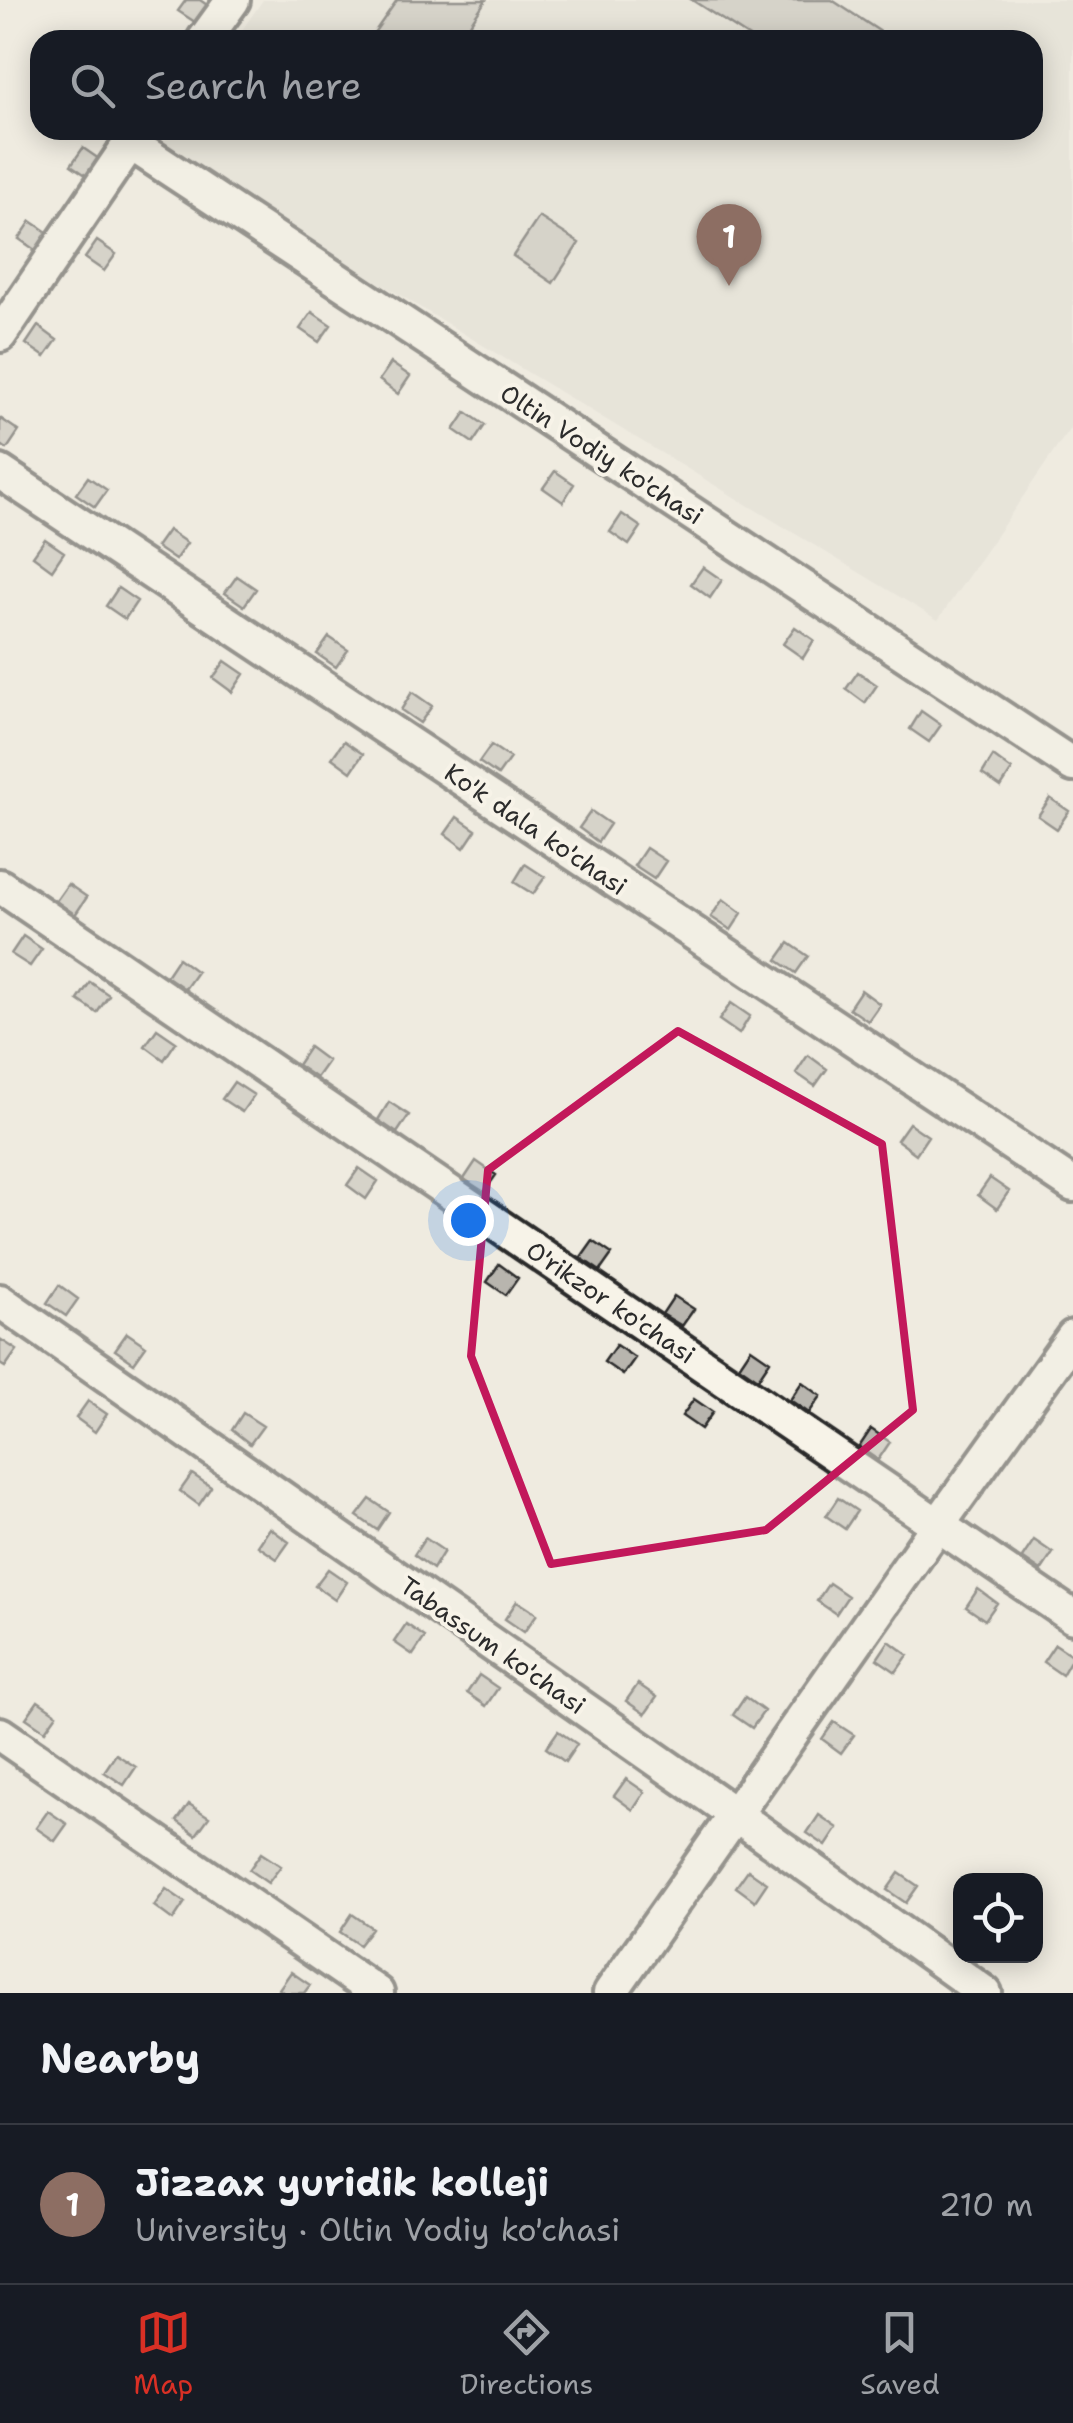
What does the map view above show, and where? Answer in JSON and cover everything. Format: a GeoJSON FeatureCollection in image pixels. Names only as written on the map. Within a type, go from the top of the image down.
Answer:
{"type":"FeatureCollection","features":[{"type":"Feature","properties":{"kind":"street"},"geometry":{"type":"LineString","coordinates":[[211,30],[233,0]]}},
{"type":"Feature","properties":{"kind":"street"},"geometry":{"type":"LineString","coordinates":[[0,335],[133,140]]}},
{"type":"Feature","properties":{"kind":"street","name":"Oltin Vodiy ko'chasi"},"geometry":{"type":"LineString","coordinates":[[139,140],[1073,766]]}},
{"type":"Feature","properties":{"kind":"street","name":"Ko'k dala ko'chasi"},"geometry":{"type":"LineString","coordinates":[[0,472],[1073,1185]]}},
{"type":"Feature","properties":{"kind":"street","name":"O'rikzor ko'chasi"},"geometry":{"type":"LineString","coordinates":[[0,886],[1073,1618]]}},
{"type":"Feature","properties":{"kind":"street","name":"Tabassum ko'chasi"},"geometry":{"type":"LineString","coordinates":[[0,1300],[985,1993]]}},
{"type":"Feature","properties":{"kind":"street"},"geometry":{"type":"LineString","coordinates":[[610,1993],[1073,1337]]}},
{"type":"Feature","properties":{"kind":"street"},"geometry":{"type":"LineString","coordinates":[[0,1734],[378,1993]]}},
{"type":"Feature","properties":{"kind":"highlighted area"},"geometry":{"type":"Polygon","coordinates":[[[678,1031],[882,1144],[913,1410],[766,1530],[551,1564],[471,1356],[488,1170],[678,1031]]]}},
{"type":"Feature","properties":{"kind":"shaded area"},"geometry":{"type":"Polygon","coordinates":[[[263,0],[1073,0],[1073,424],[938,620],[158,149],[164,140],[1043,140],[1043,30],[242,30],[263,0]]]}},
{"type":"Feature","properties":{"kind":"building"},"geometry":{"type":"Polygon","coordinates":[[[186,0],[200,0],[210,7],[198,24],[178,11],[186,0]]]}},
{"type":"Feature","properties":{"kind":"building"},"geometry":{"type":"Polygon","coordinates":[[[397,0],[486,0],[466,30],[376,30],[397,0]]]}},
{"type":"Feature","properties":{"kind":"building"},"geometry":{"type":"Polygon","coordinates":[[[692,0],[832,0],[878,30],[738,30],[692,0]]]}},
{"type":"Feature","properties":{"kind":"building"},"geometry":{"type":"Polygon","coordinates":[[[83,148],[102,161],[90,178],[71,165],[83,148]]]}},
{"type":"Feature","properties":{"kind":"building"},"geometry":{"type":"Polygon","coordinates":[[[539,217],[579,243],[553,283],[513,256],[539,217]]]}},
{"type":"Feature","properties":{"kind":"building"},"geometry":{"type":"Polygon","coordinates":[[[31,221],[50,234],[38,252],[19,239],[31,221]]]}},
{"type":"Feature","properties":{"kind":"building"},"geometry":{"type":"Polygon","coordinates":[[[97,241],[116,254],[104,271],[85,258],[97,241]]]}},
{"type":"Feature","properties":{"kind":"building"},"geometry":{"type":"Polygon","coordinates":[[[312,312],[331,325],[319,342],[300,329],[312,312]]]}},
{"type":"Feature","properties":{"kind":"building"},"geometry":{"type":"Polygon","coordinates":[[[38,326],[57,340],[45,357],[26,344],[38,326]]]}},
{"type":"Feature","properties":{"kind":"building"},"geometry":{"type":"Polygon","coordinates":[[[391,363],[410,376],[398,394],[379,380],[391,363]]]}},
{"type":"Feature","properties":{"kind":"building"},"geometry":{"type":"Polygon","coordinates":[[[466,412],[485,425],[473,443],[454,430],[466,412]]]}},
{"type":"Feature","properties":{"kind":"building"},"geometry":{"type":"Polygon","coordinates":[[[0,418],[19,431],[7,449],[0,444],[0,418]]]}},
{"type":"Feature","properties":{"kind":"building"},"geometry":{"type":"Polygon","coordinates":[[[555,471],[574,484],[563,502],[543,488],[555,471]]]}},
{"type":"Feature","properties":{"kind":"building"},"geometry":{"type":"Polygon","coordinates":[[[88,477],[107,490],[95,507],[76,494],[88,477]]]}},
{"type":"Feature","properties":{"kind":"building"},"geometry":{"type":"Polygon","coordinates":[[[622,514],[641,527],[629,545],[610,532],[622,514]]]}},
{"type":"Feature","properties":{"kind":"building"},"geometry":{"type":"Polygon","coordinates":[[[168,530],[187,543],[175,560],[156,547],[168,530]]]}},
{"type":"Feature","properties":{"kind":"building"},"geometry":{"type":"Polygon","coordinates":[[[45,539],[64,552],[52,570],[33,556],[45,539]]]}},
{"type":"Feature","properties":{"kind":"building"},"geometry":{"type":"Polygon","coordinates":[[[703,567],[722,580],[710,598],[691,584],[703,567]]]}},
{"type":"Feature","properties":{"kind":"building"},"geometry":{"type":"Polygon","coordinates":[[[237,576],[256,589],[244,606],[225,593],[237,576]]]}},
{"type":"Feature","properties":{"kind":"building"},"geometry":{"type":"Polygon","coordinates":[[[118,588],[137,601],[125,619],[106,606],[118,588]]]}},
{"type":"Feature","properties":{"kind":"building"},"geometry":{"type":"Polygon","coordinates":[[[795,627],[814,640],[803,658],[783,644],[795,627]]]}},
{"type":"Feature","properties":{"kind":"building"},"geometry":{"type":"Polygon","coordinates":[[[329,637],[348,650],[336,667],[317,654],[329,637]]]}},
{"type":"Feature","properties":{"kind":"building"},"geometry":{"type":"Polygon","coordinates":[[[225,661],[244,674],[232,692],[213,678],[225,661]]]}},
{"type":"Feature","properties":{"kind":"building"},"geometry":{"type":"Polygon","coordinates":[[[858,672],[877,685],[865,703],[846,689],[858,672]]]}},
{"type":"Feature","properties":{"kind":"building"},"geometry":{"type":"Polygon","coordinates":[[[412,692],[432,706],[420,723],[401,710],[412,692]]]}},
{"type":"Feature","properties":{"kind":"building"},"geometry":{"type":"Polygon","coordinates":[[[921,711],[941,725],[929,742],[910,729],[921,711]]]}},
{"type":"Feature","properties":{"kind":"building"},"geometry":{"type":"Polygon","coordinates":[[[344,741],[363,754],[351,772],[332,758],[344,741]]]}},
{"type":"Feature","properties":{"kind":"building"},"geometry":{"type":"Polygon","coordinates":[[[491,745],[510,758],[498,775],[479,762],[491,745]]]}},
{"type":"Feature","properties":{"kind":"building"},"geometry":{"type":"Polygon","coordinates":[[[993,756],[1012,770],[1001,787],[982,774],[993,756]]]}},
{"type":"Feature","properties":{"kind":"building"},"geometry":{"type":"Polygon","coordinates":[[[1050,798],[1069,811],[1057,829],[1038,816],[1050,798]]]}},
{"type":"Feature","properties":{"kind":"building"},"geometry":{"type":"Polygon","coordinates":[[[591,811],[610,824],[598,842],[579,828],[591,811]]]}},
{"type":"Feature","properties":{"kind":"building"},"geometry":{"type":"Polygon","coordinates":[[[457,817],[476,830],[464,848],[445,834],[457,817]]]}},
{"type":"Feature","properties":{"kind":"building"},"geometry":{"type":"Polygon","coordinates":[[[646,848],[666,861],[654,879],[634,866],[646,848]]]}},
{"type":"Feature","properties":{"kind":"building"},"geometry":{"type":"Polygon","coordinates":[[[525,864],[545,877],[533,894],[514,882],[525,864]]]}},
{"type":"Feature","properties":{"kind":"building"},"geometry":{"type":"Polygon","coordinates":[[[68,884],[87,897],[75,915],[56,901],[68,884]]]}},
{"type":"Feature","properties":{"kind":"building"},"geometry":{"type":"Polygon","coordinates":[[[723,899],[742,913],[731,930],[711,917],[723,899]]]}},
{"type":"Feature","properties":{"kind":"building"},"geometry":{"type":"Polygon","coordinates":[[[23,936],[42,949],[30,966],[11,954],[23,936]]]}},
{"type":"Feature","properties":{"kind":"building"},"geometry":{"type":"Polygon","coordinates":[[[789,943],[808,956],[796,973],[777,960],[789,943]]]}},
{"type":"Feature","properties":{"kind":"building"},"geometry":{"type":"Polygon","coordinates":[[[178,958],[197,972],[185,989],[166,976],[178,958]]]}},
{"type":"Feature","properties":{"kind":"building"},"geometry":{"type":"Polygon","coordinates":[[[90,982],[109,995],[97,1013],[78,1000],[90,982]]]}},
{"type":"Feature","properties":{"kind":"building"},"geometry":{"type":"Polygon","coordinates":[[[861,990],[880,1004],[868,1021],[849,1008],[861,990]]]}},
{"type":"Feature","properties":{"kind":"building"},"geometry":{"type":"Polygon","coordinates":[[[731,1003],[750,1016],[739,1034],[719,1020],[731,1003]]]}},
{"type":"Feature","properties":{"kind":"building"},"geometry":{"type":"Polygon","coordinates":[[[157,1029],[176,1042],[164,1060],[145,1046],[157,1029]]]}},
{"type":"Feature","properties":{"kind":"building"},"geometry":{"type":"Polygon","coordinates":[[[309,1047],[328,1061],[316,1078],[297,1065],[309,1047]]]}},
{"type":"Feature","properties":{"kind":"building"},"geometry":{"type":"Polygon","coordinates":[[[808,1055],[827,1069],[815,1086],[796,1073],[808,1055]]]}},
{"type":"Feature","properties":{"kind":"building"},"geometry":{"type":"Polygon","coordinates":[[[234,1082],[254,1095],[242,1112],[222,1099],[234,1082]]]}},
{"type":"Feature","properties":{"kind":"building"},"geometry":{"type":"Polygon","coordinates":[[[389,1102],[409,1115],[397,1133],[378,1120],[389,1102]]]}},
{"type":"Feature","properties":{"kind":"building"},"geometry":{"type":"Polygon","coordinates":[[[909,1123],[928,1136],[916,1154],[897,1140],[909,1123]]]}},
{"type":"Feature","properties":{"kind":"building"},"geometry":{"type":"Polygon","coordinates":[[[476,1161],[496,1175],[484,1192],[464,1179],[476,1161]]]}},
{"type":"Feature","properties":{"kind":"building"},"geometry":{"type":"Polygon","coordinates":[[[359,1168],[378,1181],[366,1199],[347,1185],[359,1168]]]}},
{"type":"Feature","properties":{"kind":"building"},"geometry":{"type":"Polygon","coordinates":[[[990,1178],[1009,1191],[997,1209],[978,1195],[990,1178]]]}},
{"type":"Feature","properties":{"kind":"building"},"geometry":{"type":"Polygon","coordinates":[[[593,1241],[612,1254],[600,1271],[581,1258],[593,1241]]]}},
{"type":"Feature","properties":{"kind":"building"},"geometry":{"type":"Polygon","coordinates":[[[499,1264],[518,1278],[506,1295],[487,1282],[499,1264]]]}},
{"type":"Feature","properties":{"kind":"building"},"geometry":{"type":"Polygon","coordinates":[[[59,1285],[78,1299],[66,1316],[47,1303],[59,1285]]]}},
{"type":"Feature","properties":{"kind":"building"},"geometry":{"type":"Polygon","coordinates":[[[674,1296],[694,1309],[682,1326],[662,1314],[674,1296]]]}},
{"type":"Feature","properties":{"kind":"building"},"geometry":{"type":"Polygon","coordinates":[[[127,1333],[146,1346],[134,1363],[115,1350],[127,1333]]]}},
{"type":"Feature","properties":{"kind":"building"},"geometry":{"type":"Polygon","coordinates":[[[0,1339],[17,1350],[5,1367],[0,1364],[0,1339]]]}},
{"type":"Feature","properties":{"kind":"building"},"geometry":{"type":"Polygon","coordinates":[[[616,1345],[635,1358],[623,1375],[604,1362],[616,1345]]]}},
{"type":"Feature","properties":{"kind":"building"},"geometry":{"type":"Polygon","coordinates":[[[751,1348],[770,1361],[758,1379],[739,1366],[751,1348]]]}},
{"type":"Feature","properties":{"kind":"building"},"geometry":{"type":"Polygon","coordinates":[[[802,1382],[821,1396],[809,1413],[790,1400],[802,1382]]]}},
{"type":"Feature","properties":{"kind":"building"},"geometry":{"type":"Polygon","coordinates":[[[694,1399],[713,1412],[701,1429],[682,1416],[694,1399]]]}},
{"type":"Feature","properties":{"kind":"building"},"geometry":{"type":"Polygon","coordinates":[[[88,1401],[107,1414],[95,1432],[76,1418],[88,1401]]]}},
{"type":"Feature","properties":{"kind":"building"},"geometry":{"type":"Polygon","coordinates":[[[243,1413],[263,1426],[250,1444],[232,1430],[243,1413]]]}},
{"type":"Feature","properties":{"kind":"building"},"geometry":{"type":"Polygon","coordinates":[[[871,1429],[890,1442],[878,1460],[859,1447],[871,1429]]]}},
{"type":"Feature","properties":{"kind":"building"},"geometry":{"type":"Polygon","coordinates":[[[192,1474],[211,1487],[199,1505],[180,1491],[192,1474]]]}},
{"type":"Feature","properties":{"kind":"building"},"geometry":{"type":"Polygon","coordinates":[[[838,1498],[857,1511],[845,1529],[826,1516],[838,1498]]]}},
{"type":"Feature","properties":{"kind":"building"},"geometry":{"type":"Polygon","coordinates":[[[370,1499],[389,1512],[377,1530],[357,1516],[370,1499]]]}},
{"type":"Feature","properties":{"kind":"building"},"geometry":{"type":"Polygon","coordinates":[[[270,1528],[289,1542],[277,1559],[258,1546],[270,1528]]]}},
{"type":"Feature","properties":{"kind":"building"},"geometry":{"type":"Polygon","coordinates":[[[425,1538],[444,1551],[433,1569],[414,1555],[425,1538]]]}},
{"type":"Feature","properties":{"kind":"building"},"geometry":{"type":"Polygon","coordinates":[[[1034,1540],[1053,1553],[1041,1571],[1022,1558],[1034,1540]]]}},
{"type":"Feature","properties":{"kind":"building"},"geometry":{"type":"Polygon","coordinates":[[[328,1569],[347,1582],[335,1600],[315,1586],[328,1569]]]}},
{"type":"Feature","properties":{"kind":"building"},"geometry":{"type":"Polygon","coordinates":[[[829,1583],[848,1596],[836,1614],[817,1601],[829,1583]]]}},
{"type":"Feature","properties":{"kind":"building"},"geometry":{"type":"Polygon","coordinates":[[[978,1589],[997,1603],[985,1620],[966,1607],[978,1589]]]}},
{"type":"Feature","properties":{"kind":"building"},"geometry":{"type":"Polygon","coordinates":[[[517,1601],[537,1614],[524,1632],[505,1619],[517,1601]]]}},
{"type":"Feature","properties":{"kind":"building"},"geometry":{"type":"Polygon","coordinates":[[[406,1624],[425,1637],[413,1655],[394,1642],[406,1624]]]}},
{"type":"Feature","properties":{"kind":"building"},"geometry":{"type":"Polygon","coordinates":[[[889,1641],[908,1655],[896,1672],[877,1659],[889,1641]]]}},
{"type":"Feature","properties":{"kind":"building"},"geometry":{"type":"Polygon","coordinates":[[[1055,1644],[1073,1656],[1062,1675],[1043,1662],[1055,1644]]]}},
{"type":"Feature","properties":{"kind":"building"},"geometry":{"type":"Polygon","coordinates":[[[479,1675],[498,1688],[486,1706],[467,1693],[479,1675]]]}},
{"type":"Feature","properties":{"kind":"building"},"geometry":{"type":"Polygon","coordinates":[[[638,1684],[657,1697],[645,1714],[626,1701],[638,1684]]]}},
{"type":"Feature","properties":{"kind":"building"},"geometry":{"type":"Polygon","coordinates":[[[745,1697],[764,1711],[752,1728],[733,1715],[745,1697]]]}},
{"type":"Feature","properties":{"kind":"building"},"geometry":{"type":"Polygon","coordinates":[[[38,1701],[57,1714],[45,1731],[26,1718],[38,1701]]]}},
{"type":"Feature","properties":{"kind":"building"},"geometry":{"type":"Polygon","coordinates":[[[834,1722],[854,1735],[841,1753],[822,1739],[834,1722]]]}},
{"type":"Feature","properties":{"kind":"building"},"geometry":{"type":"Polygon","coordinates":[[[558,1731],[577,1744],[565,1762],[546,1748],[558,1731]]]}},
{"type":"Feature","properties":{"kind":"building"},"geometry":{"type":"Polygon","coordinates":[[[116,1754],[136,1767],[124,1785],[104,1772],[116,1754]]]}},
{"type":"Feature","properties":{"kind":"building"},"geometry":{"type":"Polygon","coordinates":[[[626,1779],[645,1792],[633,1810],[614,1796],[626,1779]]]}},
{"type":"Feature","properties":{"kind":"building"},"geometry":{"type":"Polygon","coordinates":[[[189,1804],[209,1817],[196,1835],[177,1821],[189,1804]]]}},
{"type":"Feature","properties":{"kind":"building"},"geometry":{"type":"Polygon","coordinates":[[[48,1811],[67,1824],[55,1841],[36,1828],[48,1811]]]}},
{"type":"Feature","properties":{"kind":"building"},"geometry":{"type":"Polygon","coordinates":[[[819,1815],[838,1828],[826,1846],[807,1833],[819,1815]]]}},
{"type":"Feature","properties":{"kind":"building"},"geometry":{"type":"Polygon","coordinates":[[[261,1853],[281,1866],[268,1883],[249,1870],[261,1853]]]}},
{"type":"Feature","properties":{"kind":"building"},"geometry":{"type":"Polygon","coordinates":[[[748,1870],[767,1883],[755,1901],[736,1887],[748,1870]]]}},
{"type":"Feature","properties":{"kind":"building"},"geometry":{"type":"Polygon","coordinates":[[[899,1873],[918,1886],[906,1903],[887,1890],[899,1873]]]}},
{"type":"Feature","properties":{"kind":"building"},"geometry":{"type":"Polygon","coordinates":[[[166,1889],[185,1902],[173,1920],[154,1906],[166,1889]]]}},
{"type":"Feature","properties":{"kind":"building"},"geometry":{"type":"Polygon","coordinates":[[[352,1914],[372,1928],[359,1945],[340,1932],[352,1914]]]}},
{"type":"Feature","properties":{"kind":"building"},"geometry":{"type":"Polygon","coordinates":[[[291,1972],[310,1985],[304,1993],[284,1993],[279,1989],[291,1972]]]}},
{"type":"Feature","properties":{"kind":"place","name":"Jizzax yuridik kolleji"},"geometry":{"type":"Point","coordinates":[729,286]}}]}
